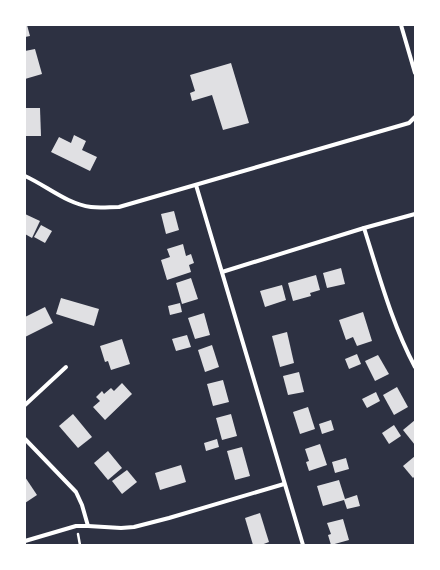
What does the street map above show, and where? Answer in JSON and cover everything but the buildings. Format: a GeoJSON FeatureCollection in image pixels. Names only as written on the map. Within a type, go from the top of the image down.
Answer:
{"type":"FeatureCollection","features":[{"type":"Feature","properties":{"kind":"street"},"geometry":{"type":"LineString","coordinates":[[401,25],[414,61],[415,73]]}},
{"type":"Feature","properties":{"kind":"street"},"geometry":{"type":"LineString","coordinates":[[25,176],[71,201],[91,207],[120,207],[409,123],[415,117]]}},
{"type":"Feature","properties":{"kind":"street"},"geometry":{"type":"LineString","coordinates":[[196,185],[303,545]]}},
{"type":"Feature","properties":{"kind":"street"},"geometry":{"type":"LineString","coordinates":[[222,272],[364,228],[415,214]]}},
{"type":"Feature","properties":{"kind":"street"},"geometry":{"type":"LineString","coordinates":[[364,228],[402,340],[415,367]]}},
{"type":"Feature","properties":{"kind":"street"},"geometry":{"type":"LineString","coordinates":[[25,405],[66,367]]}},
{"type":"Feature","properties":{"kind":"street"},"geometry":{"type":"LineString","coordinates":[[25,439],[76,492],[82,505],[88,526]]}},
{"type":"Feature","properties":{"kind":"street"},"geometry":{"type":"LineString","coordinates":[[25,541],[76,526],[121,528],[134,527],[284,484]]}}]}
